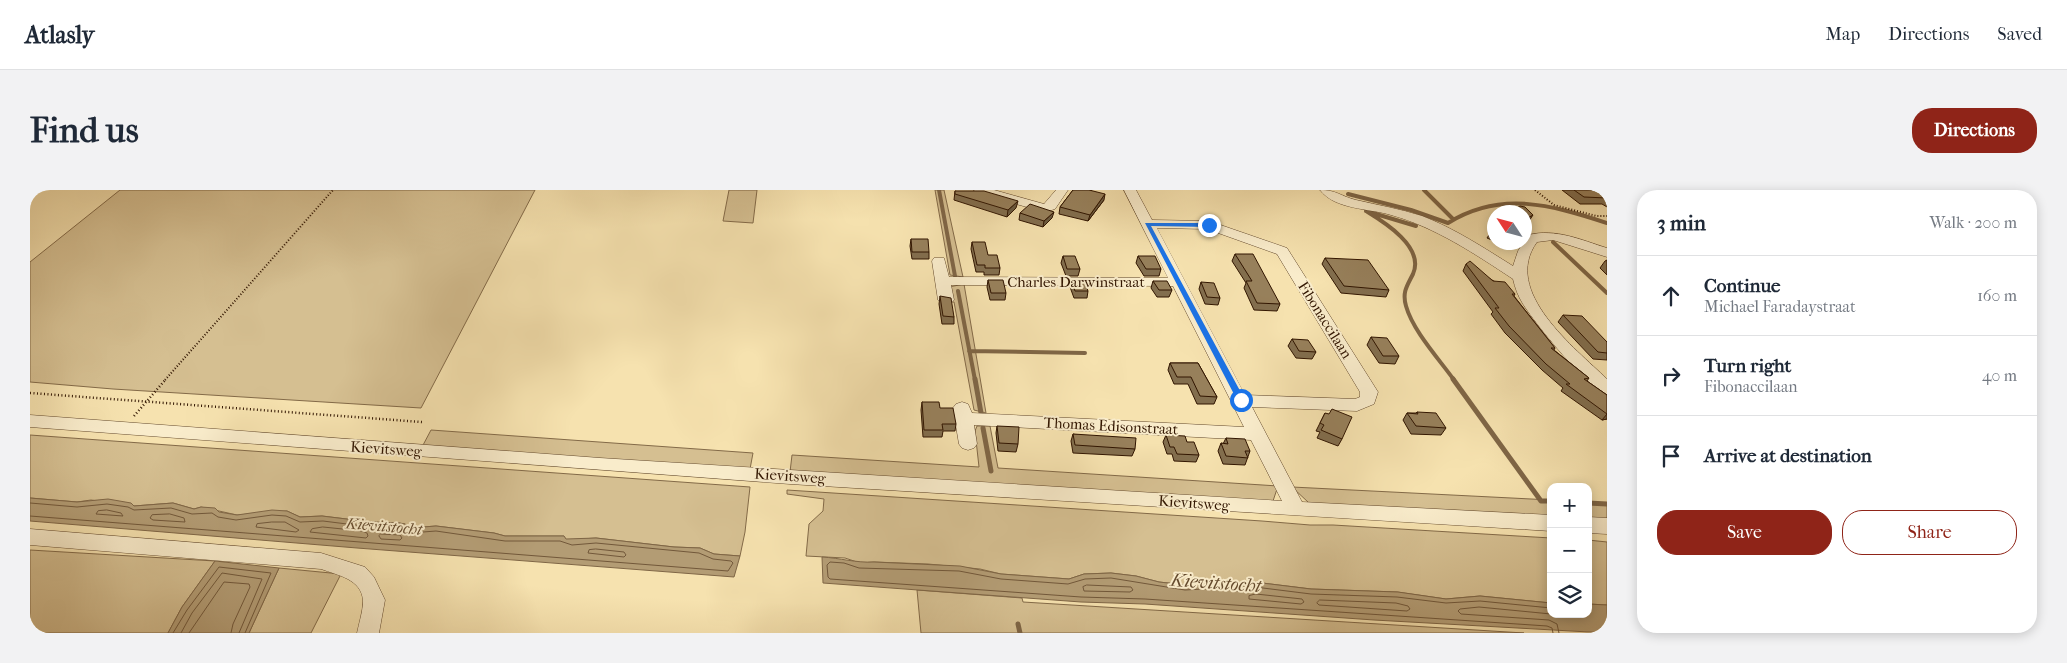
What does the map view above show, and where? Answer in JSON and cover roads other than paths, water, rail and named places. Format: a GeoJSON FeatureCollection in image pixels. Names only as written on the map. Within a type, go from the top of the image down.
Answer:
{"type":"FeatureCollection","features":[{"type":"Feature","properties":{"kind":"street"},"geometry":{"type":"LineString","coordinates":[[980,190],[1045,208],[1050,206],[1062,190]]}},
{"type":"Feature","properties":{"kind":"street"},"geometry":{"type":"LineString","coordinates":[[1130,190],[1241,400],[1296,510]]}},
{"type":"Feature","properties":{"kind":"street"},"geometry":{"type":"LineString","coordinates":[[1326,190],[1332,196],[1385,209],[1447,232],[1468,243],[1519,277]]}},
{"type":"Feature","properties":{"kind":"street","name":"Fibonaccilaan"},"geometry":{"type":"LineString","coordinates":[[1147,224],[1209,225],[1282,251],[1369,392],[1368,400],[1357,405],[1241,400]]}},
{"type":"Feature","properties":{"kind":"street"},"geometry":{"type":"LineString","coordinates":[[1607,253],[1554,236],[1534,238],[1522,251],[1519,277],[1526,296],[1554,336],[1607,389]]}},
{"type":"Feature","properties":{"kind":"street"},"geometry":{"type":"LineString","coordinates":[[939,261],[946,300]]}},
{"type":"Feature","properties":{"kind":"street","name":"Charles Darwinstraat"},"geometry":{"type":"LineString","coordinates":[[942,281],[1179,282]]}},
{"type":"Feature","properties":{"kind":"street","name":"Thomas Edisonstraat"},"geometry":{"type":"LineString","coordinates":[[968,444],[963,413],[1258,434]]}},
{"type":"Feature","properties":{"kind":"street","name":"Kievitsweg"},"geometry":{"type":"LineString","coordinates":[[30,421],[367,448],[1296,510],[1547,523]]}},
{"type":"Feature","properties":{"kind":"street"},"geometry":{"type":"LineString","coordinates":[[1592,525],[1607,526]]}},
{"type":"Feature","properties":{"kind":"street"},"geometry":{"type":"LineString","coordinates":[[30,537],[321,561],[358,573],[366,583],[374,600],[368,633]]}},
{"type":"Feature","properties":{"kind":"water","name":"Kievitstocht"},"geometry":{"type":"Polygon","coordinates":[[[30,498],[77,502],[108,499],[131,503],[134,506],[173,503],[194,509],[201,507],[215,508],[219,512],[237,515],[272,510],[287,511],[300,517],[322,516],[371,522],[399,523],[405,524],[410,528],[436,526],[505,536],[564,536],[566,539],[596,538],[700,548],[714,554],[740,556],[734,577],[357,548],[30,521],[30,498]]]}},
{"type":"Feature","properties":{"kind":"water","name":"Kievitstocht"},"geometry":{"type":"Polygon","coordinates":[[[822,557],[861,562],[960,566],[1001,574],[1069,579],[1084,574],[1111,573],[1186,585],[1202,582],[1241,587],[1254,582],[1311,589],[1398,592],[1446,599],[1480,596],[1547,603],[1547,618],[1592,618],[1592,604],[1607,605],[1607,633],[1374,620],[1145,604],[1081,602],[823,583],[822,557]]]}},
{"type":"Feature","properties":{"kind":"water"},"geometry":{"type":"Polygon","coordinates":[[[215,561],[279,568],[249,633],[168,633],[182,607],[215,561]]]}},
{"type":"Feature","properties":{"kind":"waterway"},"geometry":{"type":"LineString","coordinates":[[939,190],[955,276]]}},
{"type":"Feature","properties":{"kind":"waterway"},"geometry":{"type":"LineString","coordinates":[[1424,190],[1453,219]]}},
{"type":"Feature","properties":{"kind":"waterway"},"geometry":{"type":"LineString","coordinates":[[1348,194],[1411,210],[1448,223],[1468,213],[1487,207],[1507,204],[1546,206],[1607,223]]}},
{"type":"Feature","properties":{"kind":"waterway"},"geometry":{"type":"LineString","coordinates":[[1416,226],[1366,211],[1401,236],[1413,254],[1415,264],[1405,293],[1406,306],[1420,335],[1454,380]]}},
{"type":"Feature","properties":{"kind":"waterway"},"geometry":{"type":"LineString","coordinates":[[1553,242],[1607,293]]}},
{"type":"Feature","properties":{"kind":"waterway"},"geometry":{"type":"LineString","coordinates":[[958,291],[969,351]]}},
{"type":"Feature","properties":{"kind":"waterway"},"geometry":{"type":"LineString","coordinates":[[969,351],[1085,353]]}},
{"type":"Feature","properties":{"kind":"waterway"},"geometry":{"type":"LineString","coordinates":[[969,351],[975,380]]}},
{"type":"Feature","properties":{"kind":"waterway"},"geometry":{"type":"LineString","coordinates":[[975,379],[981,413]]}},
{"type":"Feature","properties":{"kind":"waterway"},"geometry":{"type":"LineString","coordinates":[[1453,379],[1541,501],[1547,501]]}},
{"type":"Feature","properties":{"kind":"waterway"},"geometry":{"type":"LineString","coordinates":[[983,428],[991,471]]}},
{"type":"Feature","properties":{"kind":"waterway"},"geometry":{"type":"LineString","coordinates":[[1592,503],[1607,504]]}},
{"type":"Feature","properties":{"kind":"waterway"},"geometry":{"type":"LineString","coordinates":[[1018,624],[1020,633]]}}]}
